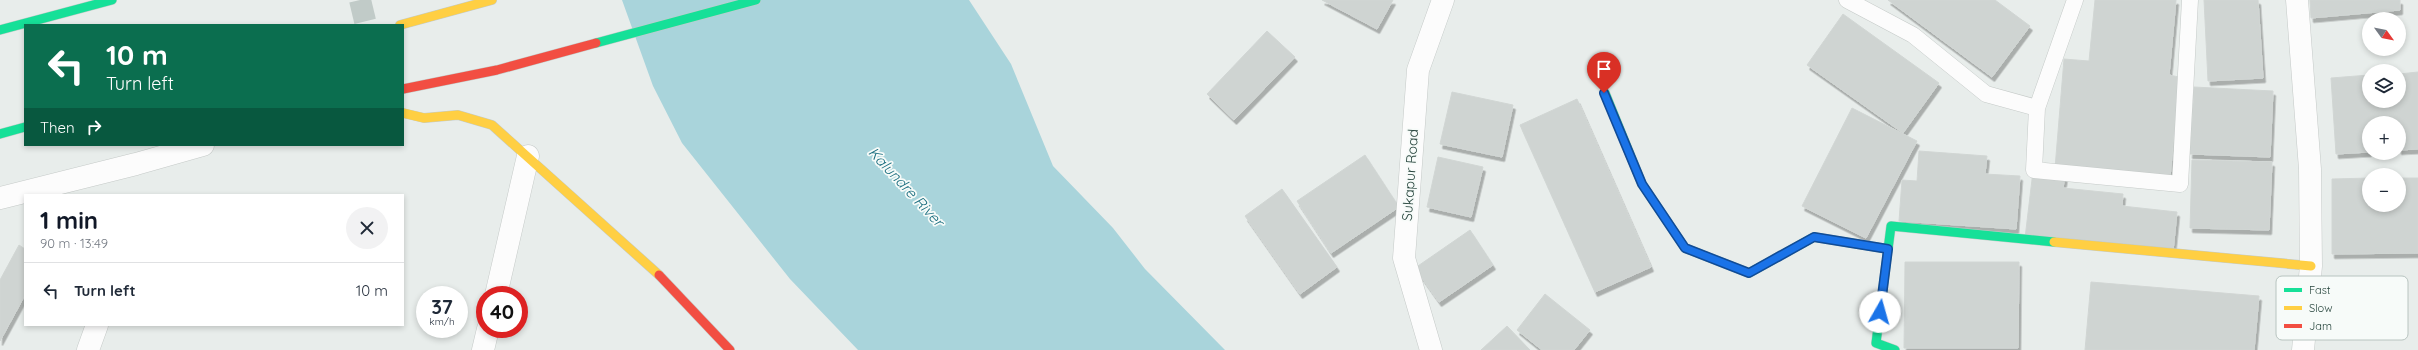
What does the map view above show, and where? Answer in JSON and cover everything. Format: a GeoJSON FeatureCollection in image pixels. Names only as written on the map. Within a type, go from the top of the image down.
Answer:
{"type":"FeatureCollection","features":[{"type":"Feature","properties":{"kind":"main road"},"geometry":{"type":"LineString","coordinates":[[0,30],[112,0]]}},
{"type":"Feature","properties":{"kind":"main road"},"geometry":{"type":"LineString","coordinates":[[404,24],[492,0]]}},
{"type":"Feature","properties":{"kind":"main road"},"geometry":{"type":"LineString","coordinates":[[404,89],[497,70],[756,0]]}},
{"type":"Feature","properties":{"kind":"main road"},"geometry":{"type":"LineString","coordinates":[[1604,93],[1642,184],[1685,248],[1749,273],[1814,237],[1888,249]]}},
{"type":"Feature","properties":{"kind":"main road"},"geometry":{"type":"LineString","coordinates":[[404,113],[424,118],[458,115],[492,125],[646,261],[730,350]]}},
{"type":"Feature","properties":{"kind":"main road"},"geometry":{"type":"LineString","coordinates":[[0,134],[24,127]]}},
{"type":"Feature","properties":{"kind":"main road"},"geometry":{"type":"LineString","coordinates":[[1895,350],[1876,343],[1890,226],[2311,266]]}},
{"type":"Feature","properties":{"kind":"street","name":"Sukapur Road"},"geometry":{"type":"LineString","coordinates":[[1430,350],[1404,258],[1418,70],[1443,0]]}},
{"type":"Feature","properties":{"kind":"street"},"geometry":{"type":"LineString","coordinates":[[2297,0],[2310,169],[2310,276]]}},
{"type":"Feature","properties":{"kind":"street"},"geometry":{"type":"LineString","coordinates":[[30,194],[74,188],[200,146]]}},
{"type":"Feature","properties":{"kind":"street"},"geometry":{"type":"LineString","coordinates":[[498,286],[528,156]]}},
{"type":"Feature","properties":{"kind":"street"},"geometry":{"type":"LineString","coordinates":[[0,198],[24,195]]}},
{"type":"Feature","properties":{"kind":"street"},"geometry":{"type":"LineString","coordinates":[[88,350],[97,326]]}},
{"type":"Feature","properties":{"kind":"street"},"geometry":{"type":"LineString","coordinates":[[483,350],[486,338]]}},
{"type":"Feature","properties":{"kind":"street"},"geometry":{"type":"LineString","coordinates":[[2303,350],[2304,340]]}},
{"type":"Feature","properties":{"kind":"lane"},"geometry":{"type":"LineString","coordinates":[[1847,0],[1913,36],[1986,94],[2037,108]]}},
{"type":"Feature","properties":{"kind":"lane"},"geometry":{"type":"LineString","coordinates":[[2075,0],[2037,108],[2034,170],[2180,184],[2190,0]]}},
{"type":"Feature","properties":{"kind":"water","name":"Kalundre River"},"geometry":{"type":"Polygon","coordinates":[[[622,0],[969,0],[1011,64],[1053,166],[1113,228],[1145,269],[1225,350],[858,350],[790,279],[682,143],[653,86],[622,0]]]}},
{"type":"Feature","properties":{"kind":"building"},"geometry":{"type":"Polygon","coordinates":[[[1322,0],[1393,0],[1377,29],[1322,0]]]}},
{"type":"Feature","properties":{"kind":"building"},"geometry":{"type":"Polygon","coordinates":[[[1888,0],[1995,0],[2030,26],[1992,77],[1888,0]]]}},
{"type":"Feature","properties":{"kind":"building"},"geometry":{"type":"Polygon","coordinates":[[[2095,0],[2176,0],[2169,75],[2179,77],[2170,178],[2055,168],[2064,59],[2089,61],[2095,0]]]}},
{"type":"Feature","properties":{"kind":"building"},"geometry":{"type":"Polygon","coordinates":[[[2204,0],[2258,0],[2263,78],[2208,81],[2204,0]]]}},
{"type":"Feature","properties":{"kind":"building"},"geometry":{"type":"Polygon","coordinates":[[[2310,0],[2400,0],[2400,10],[2362,12],[2362,13],[2311,18],[2310,0]]]}},
{"type":"Feature","properties":{"kind":"building"},"geometry":{"type":"Polygon","coordinates":[[[1843,14],[1939,83],[1903,133],[1807,65],[1843,14]]]}},
{"type":"Feature","properties":{"kind":"building"},"geometry":{"type":"Polygon","coordinates":[[[1267,31],[1295,57],[1234,120],[1207,94],[1267,31]]]}},
{"type":"Feature","properties":{"kind":"building"},"geometry":{"type":"Polygon","coordinates":[[[2418,72],[2418,149],[2406,150],[2406,116],[2362,116],[2362,152],[2336,154],[2331,78],[2362,76],[2362,108],[2406,108],[2406,73],[2418,72]]]}},
{"type":"Feature","properties":{"kind":"building"},"geometry":{"type":"Polygon","coordinates":[[[2194,87],[2273,91],[2270,157],[2190,154],[2194,87]]]}},
{"type":"Feature","properties":{"kind":"building"},"geometry":{"type":"Polygon","coordinates":[[[1452,92],[1513,105],[1502,157],[1440,144],[1452,92]]]}},
{"type":"Feature","properties":{"kind":"building"},"geometry":{"type":"Polygon","coordinates":[[[1577,99],[1651,267],[1595,292],[1520,125],[1577,99]]]}},
{"type":"Feature","properties":{"kind":"building"},"geometry":{"type":"Polygon","coordinates":[[[1852,108],[1917,141],[1866,238],[1802,206],[1852,108]]]}},
{"type":"Feature","properties":{"kind":"building"},"geometry":{"type":"Polygon","coordinates":[[[1919,151],[1987,156],[1985,174],[2020,176],[2016,229],[1899,221],[1902,180],[1917,181],[1919,151]]]}},
{"type":"Feature","properties":{"kind":"building"},"geometry":{"type":"Polygon","coordinates":[[[1365,155],[1399,207],[1331,253],[1297,201],[1365,155]]]}},
{"type":"Feature","properties":{"kind":"building"},"geometry":{"type":"Polygon","coordinates":[[[1438,157],[1483,167],[1471,217],[1427,207],[1438,157]]]}},
{"type":"Feature","properties":{"kind":"building"},"geometry":{"type":"Polygon","coordinates":[[[2192,160],[2272,162],[2269,230],[2190,228],[2192,160]]]}},
{"type":"Feature","properties":{"kind":"building"},"geometry":{"type":"Polygon","coordinates":[[[2033,171],[2065,175],[2063,188],[2123,194],[2122,206],[2177,212],[2173,251],[2025,238],[2033,171]]]}},
{"type":"Feature","properties":{"kind":"building"},"geometry":{"type":"Polygon","coordinates":[[[2362,178],[2362,212],[2406,212],[2406,178],[2418,178],[2418,253],[2332,254],[2332,179],[2362,178]]]}},
{"type":"Feature","properties":{"kind":"building"},"geometry":{"type":"Polygon","coordinates":[[[1282,189],[1337,267],[1300,294],[1245,216],[1282,189]]]}},
{"type":"Feature","properties":{"kind":"building"},"geometry":{"type":"Polygon","coordinates":[[[1470,230],[1493,265],[1439,302],[1415,268],[1470,230]]]}},
{"type":"Feature","properties":{"kind":"building"},"geometry":{"type":"Polygon","coordinates":[[[19,245],[24,248],[24,297],[0,341],[0,280],[19,245]]]}},
{"type":"Feature","properties":{"kind":"building"},"geometry":{"type":"Polygon","coordinates":[[[1905,262],[2019,262],[2018,348],[1904,348],[1905,262]]]}},
{"type":"Feature","properties":{"kind":"building"},"geometry":{"type":"Polygon","coordinates":[[[2091,282],[2259,296],[2254,350],[2085,350],[2091,282]]]}},
{"type":"Feature","properties":{"kind":"building"},"geometry":{"type":"Polygon","coordinates":[[[1545,294],[1590,330],[1574,350],[1542,350],[1517,330],[1545,294]]]}},
{"type":"Feature","properties":{"kind":"building"},"geometry":{"type":"Polygon","coordinates":[[[1507,326],[1530,350],[1481,350],[1507,326]]]}},
{"type":"Feature","properties":{"kind":"tunnel"},"geometry":{"type":"LineString","coordinates":[[360,0],[366,24]]}},
{"type":"Feature","properties":{"kind":"traffic: fast"},"geometry":{"type":"LineString","coordinates":[[0,30],[112,0]]}},
{"type":"Feature","properties":{"kind":"traffic: fast"},"geometry":{"type":"LineString","coordinates":[[596,43],[756,0]]}},
{"type":"Feature","properties":{"kind":"traffic: fast"},"geometry":{"type":"LineString","coordinates":[[1605,93],[1642,184],[1685,248],[1749,273],[1814,237],[1888,249]]}},
{"type":"Feature","properties":{"kind":"traffic: fast"},"geometry":{"type":"LineString","coordinates":[[0,134],[24,127]]}},
{"type":"Feature","properties":{"kind":"traffic: fast"},"geometry":{"type":"LineString","coordinates":[[1895,350],[1876,343],[1891,226],[2054,242]]}},
{"type":"Feature","properties":{"kind":"traffic: slow"},"geometry":{"type":"LineString","coordinates":[[404,24],[492,0]]}},
{"type":"Feature","properties":{"kind":"traffic: slow"},"geometry":{"type":"LineString","coordinates":[[404,113],[424,118],[458,115],[492,125],[659,275]]}},
{"type":"Feature","properties":{"kind":"traffic: slow"},"geometry":{"type":"LineString","coordinates":[[2054,242],[2311,266]]}},
{"type":"Feature","properties":{"kind":"traffic: jam"},"geometry":{"type":"LineString","coordinates":[[404,89],[497,70],[596,43]]}},
{"type":"Feature","properties":{"kind":"traffic: jam"},"geometry":{"type":"LineString","coordinates":[[659,275],[730,350]]}},
{"type":"Feature","properties":{"kind":"route"},"geometry":{"type":"LineString","coordinates":[[1604,93],[1642,184],[1685,248],[1749,273],[1814,237],[1888,249],[1880,312]]}}]}
